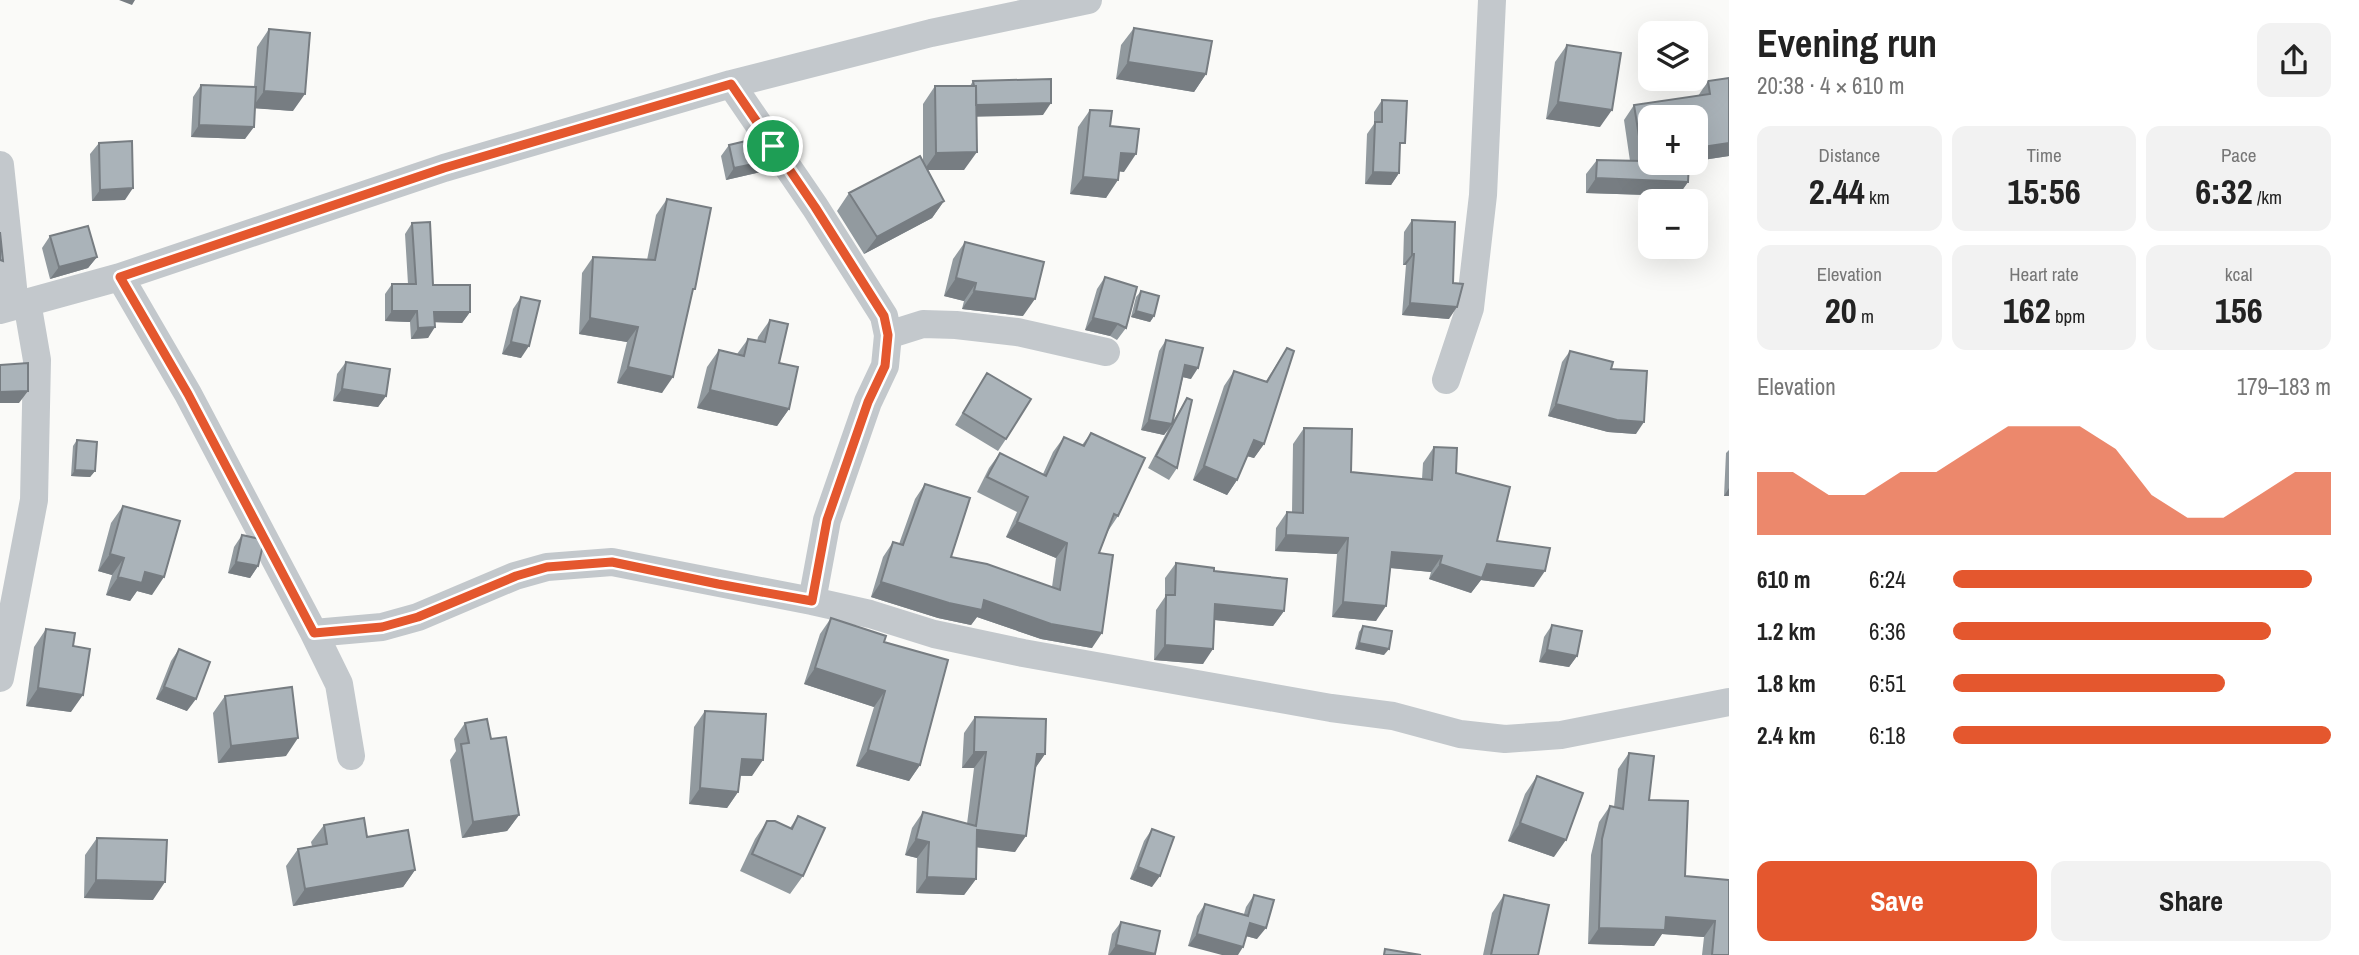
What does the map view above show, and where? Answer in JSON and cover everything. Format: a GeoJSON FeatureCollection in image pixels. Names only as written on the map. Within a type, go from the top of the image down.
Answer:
{"type":"FeatureCollection","features":[{"type":"Feature","properties":{"kind":"street"},"geometry":{"type":"LineString","coordinates":[[14,306],[120,277],[444,168],[731,84],[931,33],[1088,0]]}},
{"type":"Feature","properties":{"kind":"street"},"geometry":{"type":"LineString","coordinates":[[1446,380],[1470,308],[1483,195],[1492,0]]}},
{"type":"Feature","properties":{"kind":"street"},"geometry":{"type":"LineString","coordinates":[[731,84],[815,207],[884,316],[888,335],[885,366],[868,402],[827,520],[812,601]]}},
{"type":"Feature","properties":{"kind":"street"},"geometry":{"type":"LineString","coordinates":[[0,165],[14,306],[37,360],[34,500],[0,678]]}},
{"type":"Feature","properties":{"kind":"street"},"geometry":{"type":"LineString","coordinates":[[120,277],[194,407],[339,684],[351,756]]}},
{"type":"Feature","properties":{"kind":"street"},"geometry":{"type":"LineString","coordinates":[[888,335],[923,324],[956,326],[1017,332],[1106,352]]}},
{"type":"Feature","properties":{"kind":"street"},"geometry":{"type":"LineString","coordinates":[[314,633],[382,627],[418,617],[516,576],[547,567],[612,562],[812,601],[870,614],[934,634],[1023,653],[1331,708],[1393,716],[1460,734],[1506,739],[1561,735],[1729,702]]}},
{"type":"Feature","properties":{"kind":"building"},"geometry":{"type":"Polygon","coordinates":[[[1134,28],[1212,41],[1206,74],[1128,62],[1134,28]]]}},
{"type":"Feature","properties":{"kind":"building"},"geometry":{"type":"Polygon","coordinates":[[[269,29],[310,33],[305,94],[264,91],[269,29]]]}},
{"type":"Feature","properties":{"kind":"building"},"geometry":{"type":"Polygon","coordinates":[[[1567,45],[1621,53],[1612,110],[1558,102],[1567,45]]]}},
{"type":"Feature","properties":{"kind":"building"},"geometry":{"type":"Polygon","coordinates":[[[1729,78],[1729,143],[1708,146],[1708,105],[1638,105],[1638,130],[1634,105],[1710,94],[1708,81],[1729,78]]]}},
{"type":"Feature","properties":{"kind":"building"},"geometry":{"type":"Polygon","coordinates":[[[1051,79],[1051,103],[976,105],[976,86],[973,81],[1051,79]]]}},
{"type":"Feature","properties":{"kind":"building"},"geometry":{"type":"Polygon","coordinates":[[[201,85],[256,87],[254,127],[199,125],[201,85]]]}},
{"type":"Feature","properties":{"kind":"building"},"geometry":{"type":"Polygon","coordinates":[[[935,86],[976,86],[977,152],[936,153],[935,86]]]}},
{"type":"Feature","properties":{"kind":"building"},"geometry":{"type":"Polygon","coordinates":[[[1382,100],[1407,101],[1405,143],[1400,143],[1399,173],[1373,172],[1375,122],[1382,122],[1382,100]]]}},
{"type":"Feature","properties":{"kind":"building"},"geometry":{"type":"Polygon","coordinates":[[[1090,110],[1112,111],[1110,126],[1139,129],[1136,154],[1121,153],[1118,180],[1083,177],[1090,110]]]}},
{"type":"Feature","properties":{"kind":"building"},"geometry":{"type":"Polygon","coordinates":[[[763,137],[778,159],[734,168],[729,145],[763,137]]]}},
{"type":"Feature","properties":{"kind":"building"},"geometry":{"type":"Polygon","coordinates":[[[132,141],[133,188],[100,190],[99,143],[132,141]]]}},
{"type":"Feature","properties":{"kind":"building"},"geometry":{"type":"Polygon","coordinates":[[[920,156],[944,201],[877,237],[849,193],[920,156]]]}},
{"type":"Feature","properties":{"kind":"building"},"geometry":{"type":"Polygon","coordinates":[[[1597,160],[1638,161],[1638,175],[1688,175],[1688,182],[1596,178],[1597,160]]]}},
{"type":"Feature","properties":{"kind":"building"},"geometry":{"type":"Polygon","coordinates":[[[667,199],[711,208],[695,289],[673,377],[628,367],[638,327],[590,318],[593,257],[655,260],[667,199]]]}},
{"type":"Feature","properties":{"kind":"building"},"geometry":{"type":"Polygon","coordinates":[[[1412,220],[1455,222],[1453,283],[1463,284],[1457,307],[1410,303],[1414,254],[1412,220]]]}},
{"type":"Feature","properties":{"kind":"building"},"geometry":{"type":"Polygon","coordinates":[[[430,222],[433,285],[470,285],[470,312],[434,312],[435,327],[418,328],[417,311],[392,311],[392,284],[416,284],[412,223],[430,222]]]}},
{"type":"Feature","properties":{"kind":"building"},"geometry":{"type":"Polygon","coordinates":[[[88,226],[97,257],[59,267],[50,236],[88,226]]]}},
{"type":"Feature","properties":{"kind":"building"},"geometry":{"type":"Polygon","coordinates":[[[0,232],[3,261],[0,260],[0,232]]]}},
{"type":"Feature","properties":{"kind":"building"},"geometry":{"type":"Polygon","coordinates":[[[965,242],[1044,262],[1035,299],[974,291],[976,283],[956,278],[965,242]]]}},
{"type":"Feature","properties":{"kind":"building"},"geometry":{"type":"Polygon","coordinates":[[[1105,277],[1137,287],[1126,328],[1093,318],[1105,277]]]}},
{"type":"Feature","properties":{"kind":"building"},"geometry":{"type":"Polygon","coordinates":[[[1141,291],[1159,296],[1154,316],[1136,311],[1141,291]]]}},
{"type":"Feature","properties":{"kind":"building"},"geometry":{"type":"Polygon","coordinates":[[[521,297],[540,301],[529,346],[511,342],[521,297]]]}},
{"type":"Feature","properties":{"kind":"building"},"geometry":{"type":"Polygon","coordinates":[[[770,320],[788,324],[779,363],[798,367],[789,409],[710,390],[719,350],[744,356],[748,339],[765,342],[770,320]]]}},
{"type":"Feature","properties":{"kind":"building"},"geometry":{"type":"Polygon","coordinates":[[[1166,340],[1203,348],[1198,368],[1185,365],[1172,424],[1149,420],[1166,340]]]}},
{"type":"Feature","properties":{"kind":"building"},"geometry":{"type":"Polygon","coordinates":[[[1287,348],[1294,351],[1264,444],[1254,440],[1237,480],[1204,466],[1234,371],[1267,382],[1287,348]]]}},
{"type":"Feature","properties":{"kind":"building"},"geometry":{"type":"Polygon","coordinates":[[[1570,351],[1613,362],[1611,369],[1647,371],[1644,422],[1617,420],[1556,404],[1570,351]]]}},
{"type":"Feature","properties":{"kind":"building"},"geometry":{"type":"Polygon","coordinates":[[[346,362],[390,369],[386,396],[342,389],[346,362]]]}},
{"type":"Feature","properties":{"kind":"building"},"geometry":{"type":"Polygon","coordinates":[[[28,363],[28,391],[0,392],[0,365],[28,363]]]}},
{"type":"Feature","properties":{"kind":"building"},"geometry":{"type":"Polygon","coordinates":[[[987,373],[1031,399],[1006,439],[963,413],[987,373]]]}},
{"type":"Feature","properties":{"kind":"building"},"geometry":{"type":"Polygon","coordinates":[[[1187,398],[1192,400],[1177,468],[1156,456],[1187,398]]]}},
{"type":"Feature","properties":{"kind":"building"},"geometry":{"type":"Polygon","coordinates":[[[1304,428],[1352,429],[1351,472],[1432,480],[1434,447],[1457,448],[1456,473],[1510,487],[1497,541],[1550,548],[1545,571],[1487,564],[1482,578],[1440,564],[1442,556],[1392,552],[1386,606],[1343,602],[1348,538],[1286,535],[1287,512],[1303,513],[1304,428]]]}},
{"type":"Feature","properties":{"kind":"building"},"geometry":{"type":"Polygon","coordinates":[[[1091,433],[1145,458],[1118,516],[1114,514],[1099,553],[1113,555],[1102,633],[1051,624],[984,600],[982,610],[881,582],[893,542],[903,545],[925,484],[970,498],[951,557],[987,564],[1060,590],[1067,543],[1017,522],[1028,497],[987,477],[1000,453],[1046,476],[1064,437],[1084,446],[1091,433]]]}},
{"type":"Feature","properties":{"kind":"building"},"geometry":{"type":"Polygon","coordinates":[[[77,440],[97,442],[95,471],[75,470],[77,440]]]}},
{"type":"Feature","properties":{"kind":"building"},"geometry":{"type":"Polygon","coordinates":[[[123,506],[180,521],[164,577],[145,572],[142,583],[118,577],[124,558],[110,554],[123,506]]]}},
{"type":"Feature","properties":{"kind":"building"},"geometry":{"type":"Polygon","coordinates":[[[242,535],[260,539],[263,545],[258,566],[236,562],[242,535]]]}},
{"type":"Feature","properties":{"kind":"building"},"geometry":{"type":"Polygon","coordinates":[[[1176,563],[1214,568],[1214,571],[1287,579],[1284,611],[1215,604],[1213,649],[1165,645],[1166,595],[1175,595],[1176,563]]]}},
{"type":"Feature","properties":{"kind":"building"},"geometry":{"type":"Polygon","coordinates":[[[831,618],[886,636],[884,642],[948,660],[920,765],[868,750],[885,691],[815,668],[831,618]]]}},
{"type":"Feature","properties":{"kind":"building"},"geometry":{"type":"Polygon","coordinates":[[[1552,625],[1582,631],[1577,656],[1547,650],[1552,625]]]}},
{"type":"Feature","properties":{"kind":"building"},"geometry":{"type":"Polygon","coordinates":[[[1363,626],[1392,631],[1389,649],[1359,643],[1363,626]]]}},
{"type":"Feature","properties":{"kind":"building"},"geometry":{"type":"Polygon","coordinates":[[[46,629],[75,633],[73,646],[90,649],[83,695],[38,688],[46,629]]]}},
{"type":"Feature","properties":{"kind":"building"},"geometry":{"type":"Polygon","coordinates":[[[179,649],[210,662],[196,699],[164,687],[179,649]]]}},
{"type":"Feature","properties":{"kind":"building"},"geometry":{"type":"Polygon","coordinates":[[[292,687],[298,738],[231,746],[225,696],[292,687]]]}},
{"type":"Feature","properties":{"kind":"building"},"geometry":{"type":"Polygon","coordinates":[[[705,711],[766,714],[763,760],[742,759],[738,792],[700,788],[705,711]]]}},
{"type":"Feature","properties":{"kind":"building"},"geometry":{"type":"Polygon","coordinates":[[[975,717],[1046,719],[1045,754],[1037,754],[1026,836],[977,830],[976,879],[927,877],[929,842],[916,839],[923,812],[976,826],[986,752],[974,752],[975,717]]]}},
{"type":"Feature","properties":{"kind":"building"},"geometry":{"type":"Polygon","coordinates":[[[487,719],[491,739],[506,737],[519,815],[473,822],[461,744],[469,743],[465,723],[487,719]]]}},
{"type":"Feature","properties":{"kind":"building"},"geometry":{"type":"Polygon","coordinates":[[[1629,753],[1654,756],[1649,800],[1688,801],[1685,876],[1729,880],[1729,955],[1712,955],[1715,921],[1666,917],[1665,930],[1599,928],[1602,839],[1610,806],[1623,809],[1629,753]]]}},
{"type":"Feature","properties":{"kind":"building"},"geometry":{"type":"Polygon","coordinates":[[[1537,776],[1583,793],[1566,840],[1520,823],[1537,776]]]}},
{"type":"Feature","properties":{"kind":"building"},"geometry":{"type":"Polygon","coordinates":[[[798,816],[825,828],[803,876],[752,854],[767,821],[775,821],[792,829],[798,816]]]}},
{"type":"Feature","properties":{"kind":"building"},"geometry":{"type":"Polygon","coordinates":[[[364,818],[367,837],[408,830],[415,870],[305,889],[298,849],[327,844],[324,825],[364,818]]]}},
{"type":"Feature","properties":{"kind":"building"},"geometry":{"type":"Polygon","coordinates":[[[1152,829],[1174,837],[1160,876],[1138,867],[1152,829]]]}},
{"type":"Feature","properties":{"kind":"building"},"geometry":{"type":"Polygon","coordinates":[[[97,838],[167,840],[165,882],[96,880],[97,838]]]}},
{"type":"Feature","properties":{"kind":"building"},"geometry":{"type":"Polygon","coordinates":[[[1254,895],[1274,900],[1266,928],[1250,923],[1243,947],[1197,934],[1205,904],[1248,916],[1254,895]]]}},
{"type":"Feature","properties":{"kind":"building"},"geometry":{"type":"Polygon","coordinates":[[[1504,895],[1549,905],[1538,955],[1491,955],[1504,895]]]}},
{"type":"Feature","properties":{"kind":"building"},"geometry":{"type":"Polygon","coordinates":[[[1121,922],[1160,931],[1155,954],[1116,945],[1121,922]]]}},
{"type":"Feature","properties":{"kind":"building"},"geometry":{"type":"Polygon","coordinates":[[[1385,949],[1421,955],[1384,955],[1385,949]]]}},
{"type":"Feature","properties":{"kind":"route"},"geometry":{"type":"LineString","coordinates":[[731,84],[773,146],[884,316],[888,335],[885,366],[868,402],[827,520],[812,601],[612,562],[547,567],[516,576],[418,617],[382,627],[314,633],[188,394],[120,277],[444,168],[731,84]]}}]}
